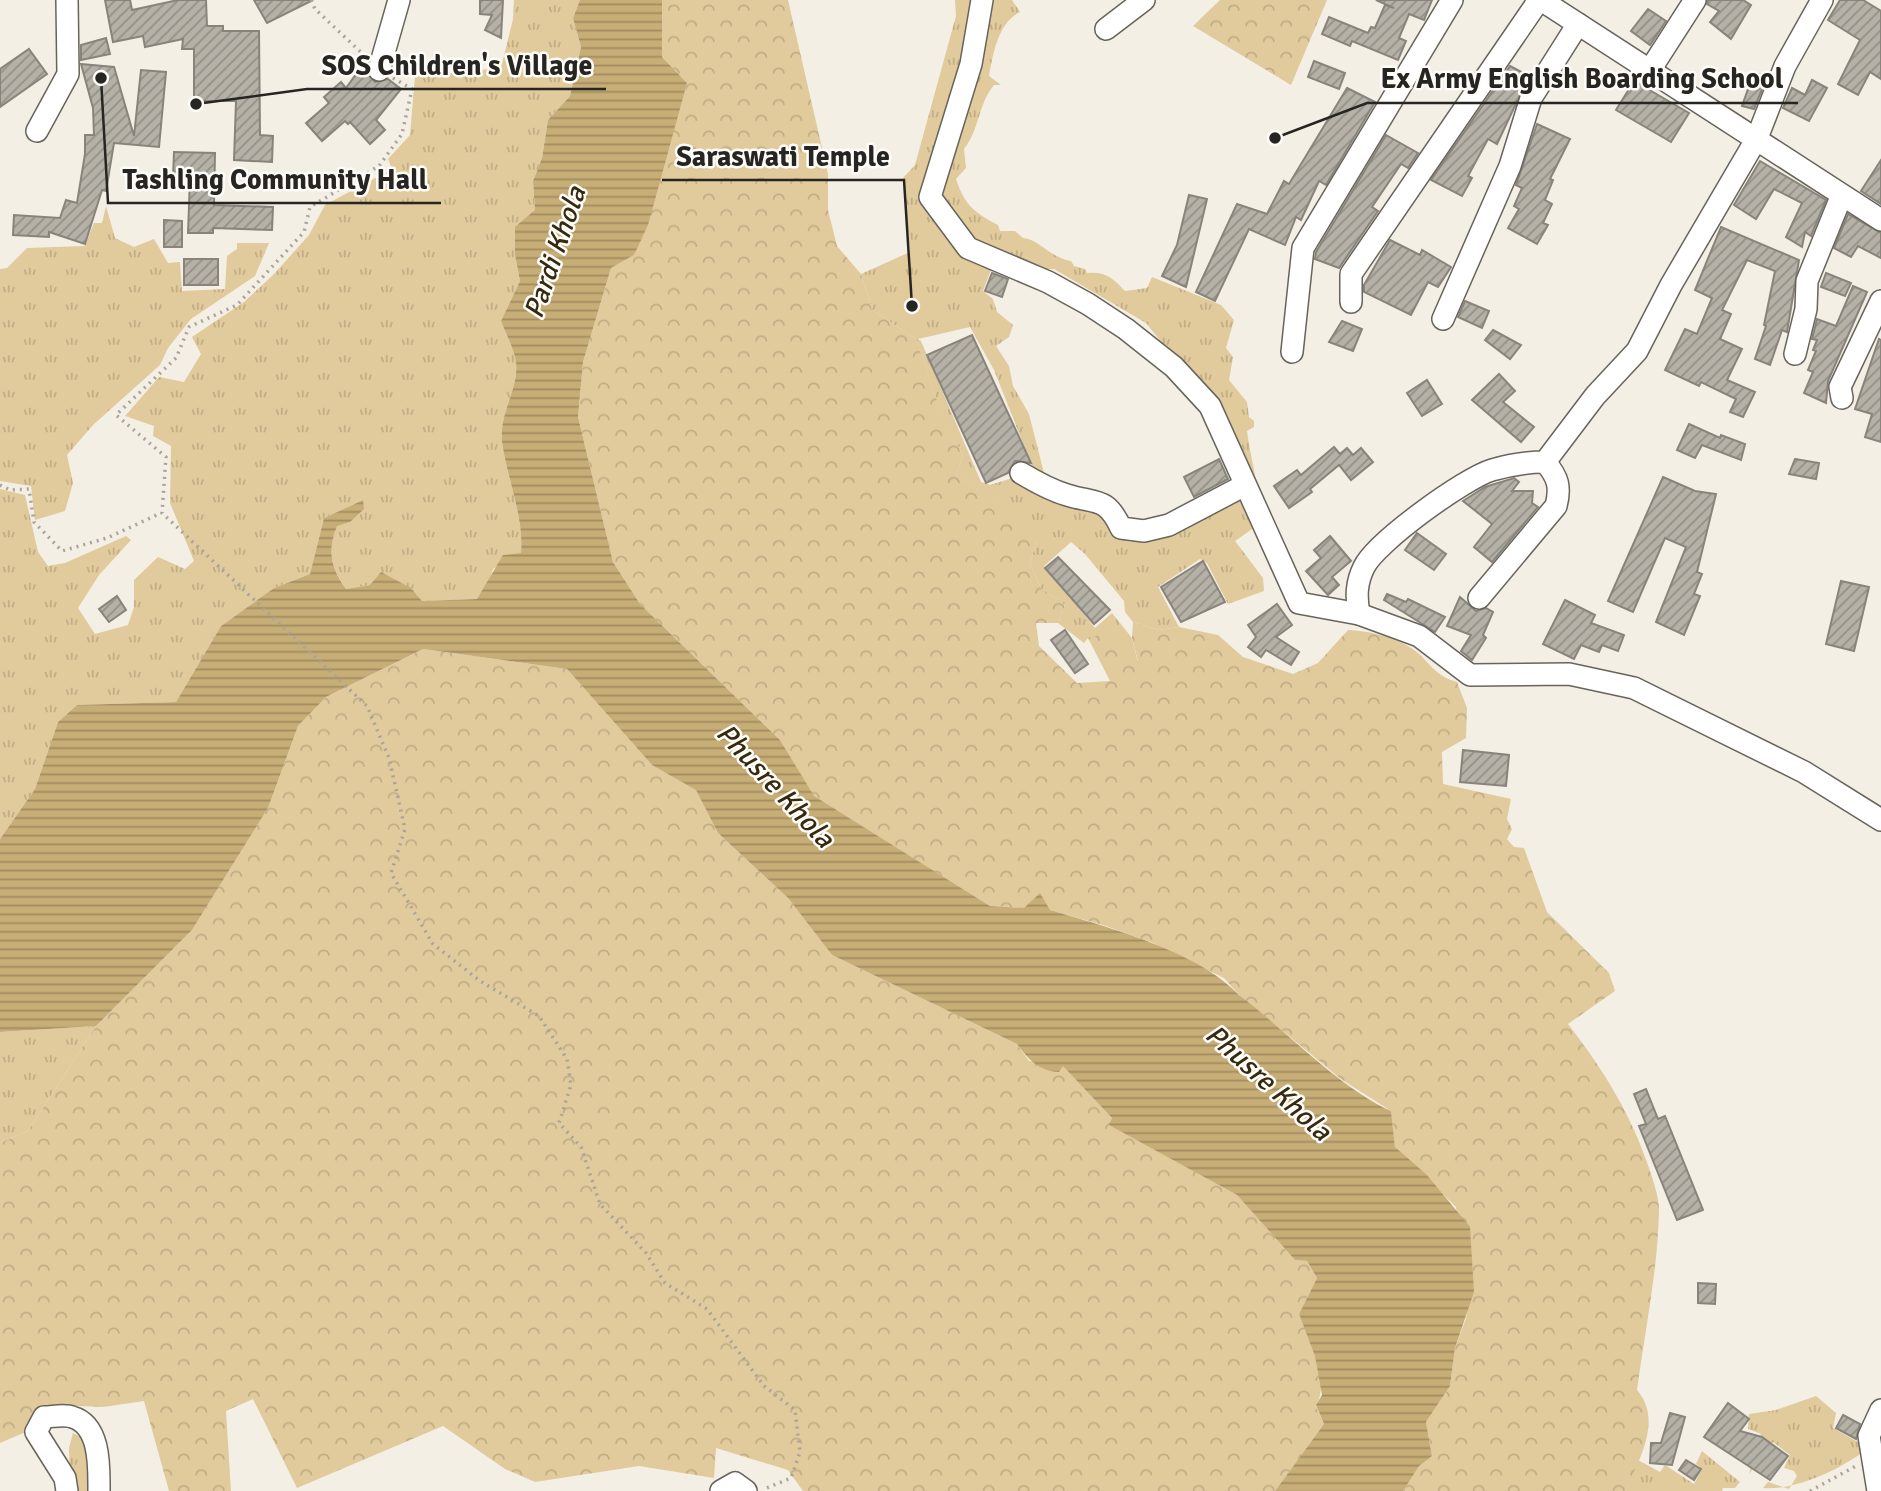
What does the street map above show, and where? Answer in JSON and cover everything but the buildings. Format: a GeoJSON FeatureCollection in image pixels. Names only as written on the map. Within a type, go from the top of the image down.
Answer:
{"type":"FeatureCollection","features":[{"type":"Feature","properties":{"kind":"street"},"geometry":{"type":"LineString","coordinates":[[37,131],[68,74],[66,0]]}},
{"type":"Feature","properties":{"kind":"street"},"geometry":{"type":"LineString","coordinates":[[379,70],[399,0]]}},
{"type":"Feature","properties":{"kind":"street"},"geometry":{"type":"LineString","coordinates":[[982,0],[971,65],[930,197],[968,248],[1048,282],[1088,304],[1126,328],[1174,366],[1210,407],[1300,603],[1359,614],[1419,636],[1470,675],[1569,674],[1634,688],[1804,772],[1881,820]]}},
{"type":"Feature","properties":{"kind":"street"},"geometry":{"type":"LineString","coordinates":[[1106,29],[1144,0]]}},
{"type":"Feature","properties":{"kind":"street"},"geometry":{"type":"LineString","coordinates":[[1292,352],[1304,248],[1452,0]]}},
{"type":"Feature","properties":{"kind":"street"},"geometry":{"type":"LineString","coordinates":[[1351,302],[1351,274],[1540,0],[1757,138],[1841,197],[1881,220]]}},
{"type":"Feature","properties":{"kind":"street"},"geometry":{"type":"LineString","coordinates":[[1650,70],[1695,0]]}},
{"type":"Feature","properties":{"kind":"street"},"geometry":{"type":"LineString","coordinates":[[1545,462],[1595,396],[1637,351],[1671,285],[1757,138],[1785,66],[1822,0]]}},
{"type":"Feature","properties":{"kind":"street"},"geometry":{"type":"LineString","coordinates":[[1443,319],[1510,166],[1531,99],[1578,24]]}},
{"type":"Feature","properties":{"kind":"street"},"geometry":{"type":"LineString","coordinates":[[1795,354],[1806,309],[1807,281],[1841,197]]}},
{"type":"Feature","properties":{"kind":"street"},"geometry":{"type":"LineString","coordinates":[[1842,398],[1840,387],[1881,301]]}},
{"type":"Feature","properties":{"kind":"street"},"geometry":{"type":"LineString","coordinates":[[1359,614],[1355,595],[1365,565],[1410,520],[1489,471],[1524,463],[1545,462]]}},
{"type":"Feature","properties":{"kind":"street"},"geometry":{"type":"LineString","coordinates":[[1479,598],[1556,506],[1560,490],[1556,475],[1545,462]]}},
{"type":"Feature","properties":{"kind":"street"},"geometry":{"type":"LineString","coordinates":[[1021,473],[1071,496],[1099,500],[1114,511],[1121,528],[1144,531],[1169,525],[1245,485]]}},
{"type":"Feature","properties":{"kind":"street"},"geometry":{"type":"LineString","coordinates":[[1878,1491],[1869,1436],[1881,1410]]}},
{"type":"Feature","properties":{"kind":"street"},"geometry":{"type":"LineString","coordinates":[[67,1491],[65,1478],[36,1432],[44,1417],[72,1416],[86,1426],[99,1465],[99,1491]]}},
{"type":"Feature","properties":{"kind":"street"},"geometry":{"type":"LineString","coordinates":[[721,1491],[735,1483],[746,1491]]}},
{"type":"Feature","properties":{"kind":"path"},"geometry":{"type":"LineString","coordinates":[[162,513],[166,457],[116,415],[176,358],[189,327],[237,305],[286,253],[304,232],[310,207],[379,166],[402,134],[412,89],[379,70],[315,9],[311,0]]}},
{"type":"Feature","properties":{"kind":"path"},"geometry":{"type":"LineString","coordinates":[[0,485],[10,490],[29,489],[34,522],[62,551],[107,538],[162,513]]}},
{"type":"Feature","properties":{"kind":"path"},"geometry":{"type":"LineString","coordinates":[[162,513],[367,706],[399,793],[405,830],[390,873],[408,907],[433,944],[480,981],[539,1016],[568,1059],[572,1085],[559,1123],[580,1147],[600,1204],[646,1253],[665,1283],[707,1309],[764,1386],[795,1410],[800,1452],[791,1478],[759,1491]]}},
{"type":"Feature","properties":{"kind":"path"},"geometry":{"type":"LineString","coordinates":[[1810,1491],[1872,1455]]}},
{"type":"Feature","properties":{"kind":"green space"},"geometry":{"type":"Polygon","coordinates":[[[514,0],[580,0],[573,18],[581,47],[570,96],[548,120],[542,158],[533,181],[535,210],[515,255],[520,281],[501,321],[516,362],[515,382],[503,420],[502,442],[518,511],[521,553],[493,569],[488,584],[477,599],[422,601],[411,588],[370,585],[346,589],[334,566],[332,543],[337,525],[350,522],[363,500],[324,518],[310,574],[274,588],[221,626],[176,702],[77,705],[58,722],[35,789],[0,839],[0,489],[25,495],[38,552],[48,566],[65,563],[126,536],[131,540],[99,575],[78,608],[95,634],[128,625],[134,607],[134,580],[158,557],[185,569],[194,561],[170,503],[171,446],[153,436],[154,426],[125,416],[159,377],[184,382],[201,354],[192,337],[244,302],[274,274],[309,235],[325,205],[392,169],[388,159],[410,135],[415,76],[501,68],[513,19],[514,0]]]}},
{"type":"Feature","properties":{"kind":"green space"},"geometry":{"type":"Polygon","coordinates":[[[662,0],[788,0],[828,174],[828,210],[837,246],[861,274],[872,310],[916,339],[942,415],[963,456],[956,476],[1011,512],[1036,542],[1030,564],[1041,588],[1065,605],[1058,623],[1036,623],[1039,646],[1077,683],[1110,681],[1088,638],[1107,633],[1138,661],[1132,638],[1133,622],[1159,630],[1179,627],[1218,635],[1243,657],[1293,674],[1318,663],[1348,630],[1371,633],[1408,646],[1441,675],[1457,682],[1467,708],[1466,738],[1442,752],[1443,784],[1511,799],[1507,819],[1512,829],[1507,839],[1514,847],[1524,848],[1547,912],[1609,973],[1615,991],[1568,1024],[1593,1058],[1625,1111],[1642,1148],[1659,1205],[1654,1277],[1637,1390],[1645,1402],[1648,1427],[1642,1453],[1626,1491],[1403,1491],[1419,1465],[1432,1456],[1426,1422],[1450,1386],[1455,1348],[1467,1316],[1456,1207],[1395,1147],[1391,1111],[1341,1079],[1239,995],[1224,978],[1153,943],[1106,926],[1050,910],[990,906],[813,796],[780,740],[640,604],[613,562],[578,417],[583,362],[611,268],[634,255],[687,83],[662,57],[662,0]]]}},
{"type":"Feature","properties":{"kind":"green space"},"geometry":{"type":"Polygon","coordinates":[[[955,0],[979,0],[927,189],[993,264],[983,291],[993,299],[997,312],[1013,325],[1009,337],[996,346],[1009,366],[1013,386],[1029,414],[1045,477],[1034,471],[994,370],[970,327],[918,339],[981,482],[990,485],[1019,476],[1099,505],[1118,532],[1130,542],[1228,501],[1239,500],[1255,527],[1235,541],[1263,578],[1264,591],[1228,604],[1207,563],[1200,559],[1158,587],[1179,627],[1159,630],[1133,622],[1125,612],[1124,601],[1085,554],[1071,542],[1044,566],[1095,628],[1112,613],[1132,638],[1138,663],[1088,638],[1084,643],[1058,623],[1065,605],[1041,588],[1030,564],[1036,542],[1000,504],[956,476],[963,456],[942,416],[916,339],[872,310],[861,274],[910,252],[903,178],[915,165],[956,16],[955,0]]]}},
{"type":"Feature","properties":{"kind":"green space"},"geometry":{"type":"Polygon","coordinates":[[[993,0],[1012,0],[1020,12],[1006,24],[995,49],[989,76],[1001,85],[994,85],[989,92],[973,134],[964,149],[966,168],[956,179],[963,196],[977,212],[998,225],[1000,231],[1015,231],[1023,238],[1071,261],[1074,266],[1085,269],[1087,273],[1108,276],[1125,291],[1147,288],[1152,277],[1221,305],[1234,320],[1226,348],[1233,357],[1229,380],[1247,402],[1249,417],[1254,421],[1254,427],[1247,431],[1257,499],[1171,354],[1146,323],[1054,269],[1031,269],[980,249],[950,218],[943,194],[943,168],[993,0]]]}},
{"type":"Feature","properties":{"kind":"green space"},"geometry":{"type":"Polygon","coordinates":[[[1220,0],[1327,0],[1291,85],[1193,26],[1220,0]]]}},
{"type":"Feature","properties":{"kind":"green space"},"geometry":{"type":"Polygon","coordinates":[[[106,206],[115,238],[134,247],[154,239],[168,263],[180,262],[182,291],[225,289],[227,256],[237,249],[237,243],[269,243],[255,276],[191,319],[168,348],[160,365],[93,425],[67,455],[73,483],[65,511],[35,520],[31,486],[0,481],[0,269],[7,268],[27,248],[85,246],[94,223],[102,223],[106,206]]]}},
{"type":"Feature","properties":{"kind":"green space"},"geometry":{"type":"Polygon","coordinates":[[[423,649],[567,669],[652,765],[696,789],[718,833],[788,898],[832,955],[1017,1044],[1029,1061],[1063,1065],[1112,1118],[1110,1125],[1237,1195],[1295,1260],[1307,1261],[1317,1278],[1299,1314],[1320,1372],[1320,1395],[1316,1406],[1324,1424],[1275,1491],[803,1491],[788,1470],[716,1448],[714,1478],[639,1466],[535,1482],[505,1469],[443,1426],[297,1488],[253,1399],[226,1411],[231,1491],[169,1491],[144,1401],[103,1407],[54,1405],[28,1431],[0,1443],[0,1143],[28,1131],[96,1026],[192,930],[268,808],[298,726],[326,697],[423,649]]]}},
{"type":"Feature","properties":{"kind":"green space"},"geometry":{"type":"Polygon","coordinates":[[[96,1026],[28,1131],[0,1143],[0,1032],[96,1026]]]}},
{"type":"Feature","properties":{"kind":"green space"},"geometry":{"type":"Polygon","coordinates":[[[1816,1396],[1836,1413],[1833,1428],[1868,1448],[1833,1470],[1791,1485],[1797,1476],[1794,1471],[1784,1468],[1790,1455],[1773,1442],[1749,1474],[1761,1434],[1748,1429],[1749,1414],[1776,1410],[1816,1396]]]}},
{"type":"Feature","properties":{"kind":"green space"},"geometry":{"type":"Polygon","coordinates":[[[73,1433],[88,1441],[93,1491],[70,1491],[69,1448],[73,1433]]]}},
{"type":"Feature","properties":{"kind":"green space"},"geometry":{"type":"Polygon","coordinates":[[[1702,1451],[1740,1482],[1735,1488],[1723,1488],[1722,1491],[1626,1491],[1638,1460],[1660,1472],[1665,1465],[1694,1484],[1702,1469],[1696,1464],[1702,1451]]]}},
{"type":"Feature","properties":{"kind":"green space"},"geometry":{"type":"Polygon","coordinates":[[[1768,1482],[1783,1487],[1776,1488],[1763,1488],[1768,1482]]]}},
{"type":"Feature","properties":{"kind":"water"},"geometry":{"type":"Polygon","coordinates":[[[580,0],[662,0],[662,57],[687,83],[648,225],[634,255],[611,268],[583,362],[578,417],[613,562],[640,604],[780,740],[814,796],[990,906],[1024,908],[1040,893],[1050,910],[1150,942],[1200,966],[1221,979],[1332,1073],[1391,1111],[1395,1147],[1427,1175],[1470,1227],[1474,1292],[1455,1348],[1450,1386],[1426,1422],[1432,1456],[1419,1466],[1403,1491],[1275,1491],[1324,1424],[1316,1405],[1322,1395],[1315,1356],[1299,1314],[1317,1278],[1307,1261],[1295,1260],[1237,1195],[1109,1125],[1112,1118],[1063,1066],[1059,1072],[1040,1067],[1030,1060],[1017,1044],[832,955],[788,898],[718,833],[696,790],[652,765],[567,669],[423,649],[326,697],[298,726],[268,808],[192,930],[96,1026],[0,1032],[0,839],[35,789],[58,722],[77,705],[176,702],[221,626],[274,588],[310,574],[324,518],[363,500],[364,509],[350,522],[337,526],[332,543],[334,566],[346,589],[370,585],[381,572],[411,588],[422,601],[477,599],[503,555],[521,553],[518,511],[502,442],[503,420],[515,382],[516,362],[501,321],[520,281],[515,255],[515,227],[535,210],[533,181],[542,158],[548,120],[570,96],[581,47],[573,18],[580,0]]]}},
{"type":"Feature","properties":{"kind":"place","name":"Tashling Community Hall"},"geometry":{"type":"Point","coordinates":[101,78]}},
{"type":"Feature","properties":{"kind":"place","name":"SOS Children's Village"},"geometry":{"type":"Point","coordinates":[196,104]}},
{"type":"Feature","properties":{"kind":"place","name":"Ex Army English Boarding School"},"geometry":{"type":"Point","coordinates":[1275,138]}},
{"type":"Feature","properties":{"kind":"place","name":"Saraswati Temple"},"geometry":{"type":"Point","coordinates":[912,306]}},
{"type":"Feature","properties":{"kind":"water label","name":"Pardi Khola"},"geometry":{"type":"Point","coordinates":[554,252]}},
{"type":"Feature","properties":{"kind":"water label","name":"Phusre Khola"},"geometry":{"type":"Point","coordinates":[776,785]}},
{"type":"Feature","properties":{"kind":"water label","name":"Phusre Khola"},"geometry":{"type":"Point","coordinates":[1269,1082]}}]}
